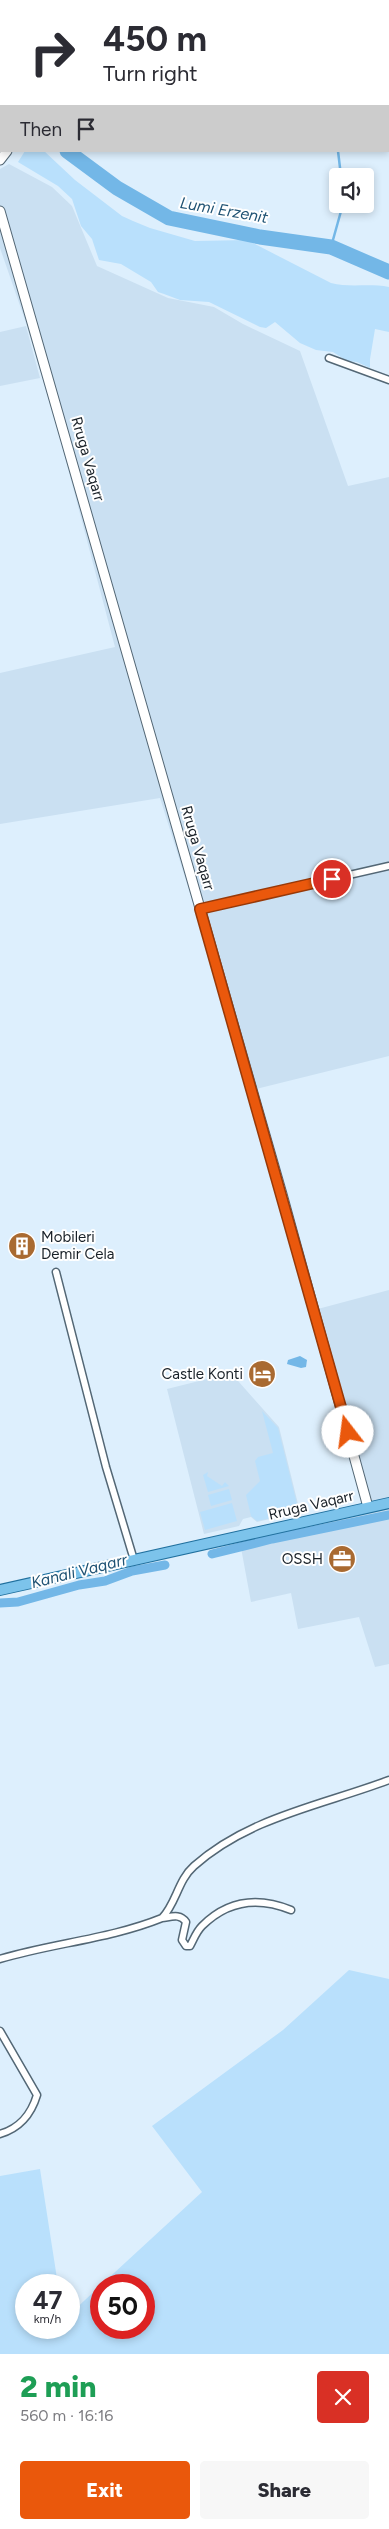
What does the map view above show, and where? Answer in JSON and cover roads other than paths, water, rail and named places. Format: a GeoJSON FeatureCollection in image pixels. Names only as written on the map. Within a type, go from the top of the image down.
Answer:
{"type":"FeatureCollection","features":[{"type":"Feature","properties":{"kind":"main road","name":"Rruga Vaqarr"},"geometry":{"type":"LineString","coordinates":[[0,211],[280,1185],[368,1507],[0,1590]]}},
{"type":"Feature","properties":{"kind":"main road"},"geometry":{"type":"LineString","coordinates":[[368,1507],[389,1502]]}},
{"type":"Feature","properties":{"kind":"street"},"geometry":{"type":"LineString","coordinates":[[329,358],[389,380]]}},
{"type":"Feature","properties":{"kind":"street"},"geometry":{"type":"LineString","coordinates":[[200,909],[389,866]]}},
{"type":"Feature","properties":{"kind":"street"},"geometry":{"type":"LineString","coordinates":[[56,1272],[106,1466],[134,1560]]}},
{"type":"Feature","properties":{"kind":"street"},"geometry":{"type":"LineString","coordinates":[[162,1918],[193,1867],[235,1839],[289,1812],[389,1780]]}},
{"type":"Feature","properties":{"kind":"street"},"geometry":{"type":"LineString","coordinates":[[0,1959],[31,1949],[64,1945],[122,1931],[162,1918],[178,1916],[186,1922],[182,1940],[186,1946],[190,1946],[203,1925],[241,1902],[267,1902],[291,1910]]}},
{"type":"Feature","properties":{"kind":"street"},"geometry":{"type":"LineString","coordinates":[[0,2031],[36,2095],[29,2114],[20,2125],[0,2134]]}},
{"type":"Feature","properties":{"kind":"water"},"geometry":{"type":"Polygon","coordinates":[[[300,1356],[307,1360],[306,1367],[301,1368],[287,1364],[288,1360],[300,1356]]]}},
{"type":"Feature","properties":{"kind":"waterway","name":"Lumi Erzenit"},"geometry":{"type":"LineString","coordinates":[[68,152],[117,188],[169,218],[260,237],[331,247],[389,272]]}},
{"type":"Feature","properties":{"kind":"waterway"},"geometry":{"type":"LineString","coordinates":[[338,152],[340,168]]}},
{"type":"Feature","properties":{"kind":"waterway"},"geometry":{"type":"LineString","coordinates":[[331,247],[340,213]]}},
{"type":"Feature","properties":{"kind":"waterway"},"geometry":{"type":"LineString","coordinates":[[212,1554],[272,1539],[389,1515]]}},
{"type":"Feature","properties":{"kind":"waterway","name":"Kanali Vaqarr"},"geometry":{"type":"LineString","coordinates":[[0,1603],[18,1602],[79,1585],[105,1581],[132,1571],[165,1565]]}},
{"type":"Feature","properties":{"kind":"place","name":"Mobileri Demir Cela"},"geometry":{"type":"Point","coordinates":[22,1246]}},
{"type":"Feature","properties":{"kind":"place","name":"Castle Konti"},"geometry":{"type":"Point","coordinates":[262,1374]}},
{"type":"Feature","properties":{"kind":"place","name":"OSSH"},"geometry":{"type":"Point","coordinates":[342,1559]}}]}
